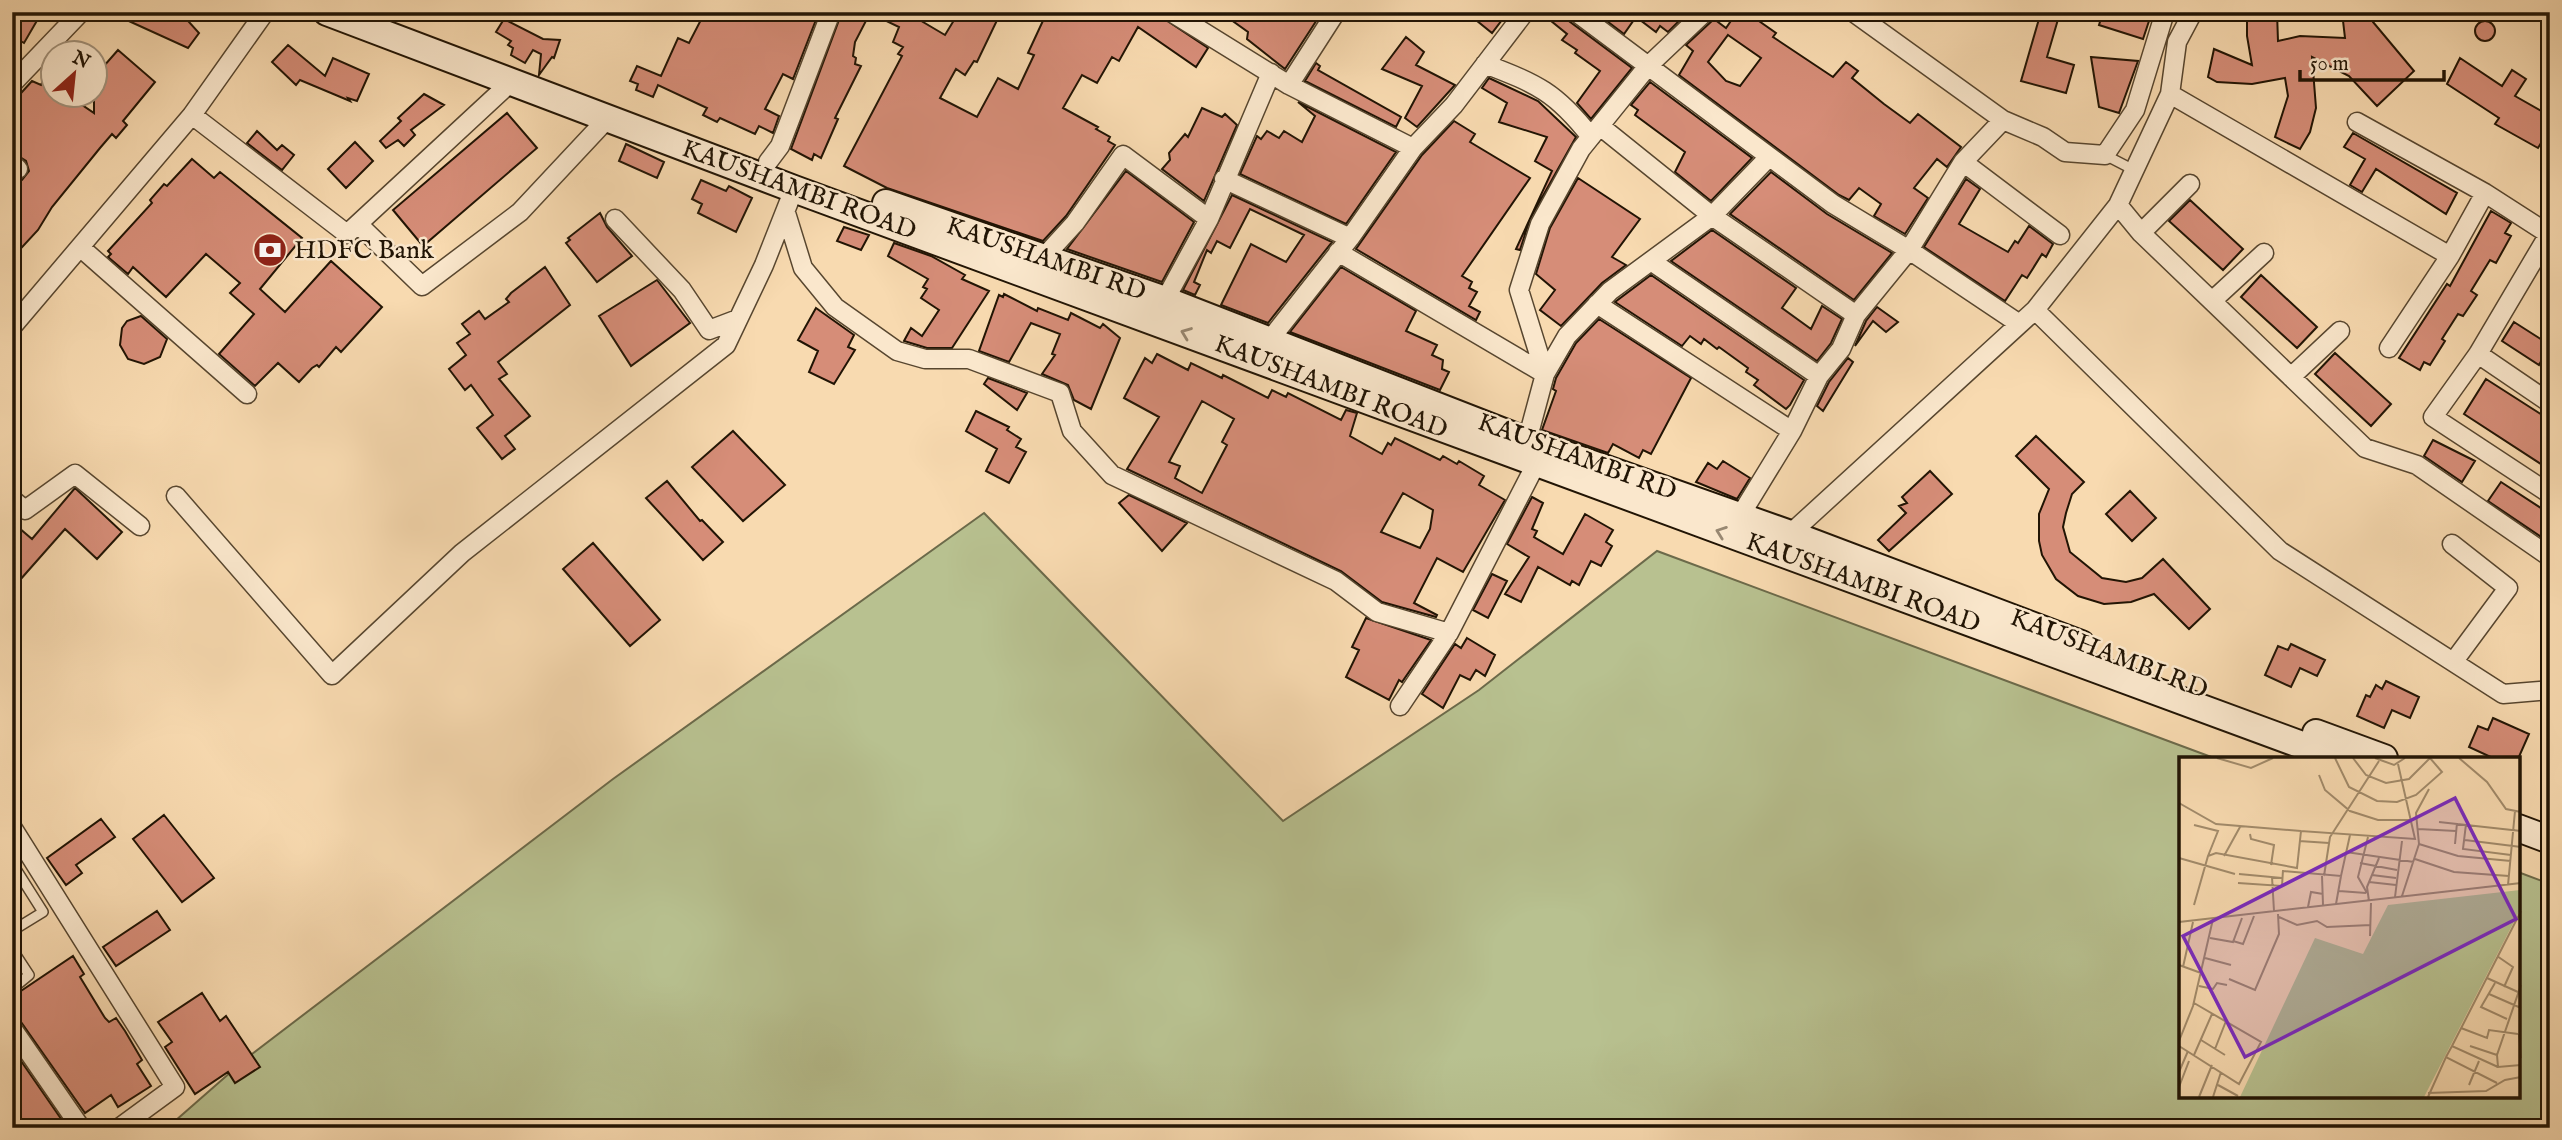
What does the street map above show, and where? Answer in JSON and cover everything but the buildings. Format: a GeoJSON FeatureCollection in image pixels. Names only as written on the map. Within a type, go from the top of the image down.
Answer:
{"type":"FeatureCollection","features":[{"type":"Feature","properties":{"kind":"main road","name":"KAUSHAMBI ROAD"},"geometry":{"type":"LineString","coordinates":[[327,12],[607,119],[790,201],[1532,452],[2334,757]]}},
{"type":"Feature","properties":{"kind":"main road","name":"KAUSHAMBI RD"},"geometry":{"type":"LineString","coordinates":[[376,12],[768,162],[1165,300],[1532,452],[1740,516],[2381,757]]}},
{"type":"Feature","properties":{"kind":"main road"},"geometry":{"type":"LineString","coordinates":[[2520,810],[2550,821]]}},
{"type":"Feature","properties":{"kind":"main road"},"geometry":{"type":"LineString","coordinates":[[2520,829],[2550,840]]}},
{"type":"Feature","properties":{"kind":"street"},"geometry":{"type":"LineString","coordinates":[[12,84],[81,12]]}},
{"type":"Feature","properties":{"kind":"street"},"geometry":{"type":"LineString","coordinates":[[12,327],[192,115],[265,12]]}},
{"type":"Feature","properties":{"kind":"street"},"geometry":{"type":"LineString","coordinates":[[768,162],[780,146],[831,12]]}},
{"type":"Feature","properties":{"kind":"street"},"geometry":{"type":"LineString","coordinates":[[1171,12],[1289,85],[1413,148]]}},
{"type":"Feature","properties":{"kind":"street"},"geometry":{"type":"LineString","coordinates":[[1289,85],[1336,12]]}},
{"type":"Feature","properties":{"kind":"street"},"geometry":{"type":"LineString","coordinates":[[1268,342],[1344,245],[1413,148],[1454,105],[1525,12]]}},
{"type":"Feature","properties":{"kind":"street"},"geometry":{"type":"LineString","coordinates":[[1576,12],[1833,204],[1909,250],[2018,323]]}},
{"type":"Feature","properties":{"kind":"street"},"geometry":{"type":"LineString","coordinates":[[1545,374],[1519,290],[1540,224],[1595,132],[1648,66],[1705,12]]}},
{"type":"Feature","properties":{"kind":"street"},"geometry":{"type":"LineString","coordinates":[[1853,12],[2003,120],[2042,137],[2065,152],[2105,155],[2136,110],[2165,12]]}},
{"type":"Feature","properties":{"kind":"street"},"geometry":{"type":"LineString","coordinates":[[1790,534],[2035,310],[2118,205],[2170,93],[2177,42],[2193,12]]}},
{"type":"Feature","properties":{"kind":"street"},"geometry":{"type":"LineString","coordinates":[[1485,64],[1538,84],[1595,132],[1856,315]]}},
{"type":"Feature","properties":{"kind":"street"},"geometry":{"type":"LineString","coordinates":[[1165,300],[1209,219],[1224,178],[1271,73]]}},
{"type":"Feature","properties":{"kind":"street"},"geometry":{"type":"LineString","coordinates":[[192,115],[347,234],[510,83]]}},
{"type":"Feature","properties":{"kind":"street"},"geometry":{"type":"LineString","coordinates":[[2170,93],[2450,256]]}},
{"type":"Feature","properties":{"kind":"street"},"geometry":{"type":"LineString","coordinates":[[358,224],[422,286],[520,212],[607,119]]}},
{"type":"Feature","properties":{"kind":"street"},"geometry":{"type":"LineString","coordinates":[[1740,516],[1792,431],[1819,376],[1841,349],[1856,315],[1909,250],[1963,162],[2003,120]]}},
{"type":"Feature","properties":{"kind":"street"},"geometry":{"type":"LineString","coordinates":[[2357,122],[2485,193],[2549,234],[2477,354],[2433,417],[2550,495]]}},
{"type":"Feature","properties":{"kind":"street"},"geometry":{"type":"LineString","coordinates":[[1043,258],[1075,223],[1123,155],[1209,219]]}},
{"type":"Feature","properties":{"kind":"street"},"geometry":{"type":"LineString","coordinates":[[1400,706],[1449,634],[1532,452],[1545,374],[1567,336],[1597,304],[1712,216],[1769,157]]}},
{"type":"Feature","properties":{"kind":"street"},"geometry":{"type":"LineString","coordinates":[[1963,162],[2060,235]]}},
{"type":"Feature","properties":{"kind":"street"},"geometry":{"type":"LineString","coordinates":[[1224,178],[1344,245],[1545,374]]}},
{"type":"Feature","properties":{"kind":"street"},"geometry":{"type":"LineString","coordinates":[[2141,233],[2190,184]]}},
{"type":"Feature","properties":{"kind":"street"},"geometry":{"type":"LineString","coordinates":[[2389,348],[2450,256],[2485,193]]}},
{"type":"Feature","properties":{"kind":"street"},"geometry":{"type":"LineString","coordinates":[[176,496],[332,676],[462,553],[726,345],[790,201]]}},
{"type":"Feature","properties":{"kind":"street"},"geometry":{"type":"LineString","coordinates":[[790,201],[803,268],[835,307],[897,351],[925,359],[969,359],[1060,393],[1072,431],[1112,475],[1336,581],[1377,612],[1449,634]]}},
{"type":"Feature","properties":{"kind":"street"},"geometry":{"type":"LineString","coordinates":[[2118,205],[2141,233],[2365,448],[2417,466],[2550,557]]}},
{"type":"Feature","properties":{"kind":"street"},"geometry":{"type":"LineString","coordinates":[[615,219],[682,290],[709,330],[738,318]]}},
{"type":"Feature","properties":{"kind":"street"},"geometry":{"type":"LineString","coordinates":[[80,247],[247,394]]}},
{"type":"Feature","properties":{"kind":"street"},"geometry":{"type":"LineString","coordinates":[[2212,300],[2264,253]]}},
{"type":"Feature","properties":{"kind":"street"},"geometry":{"type":"LineString","coordinates":[[1651,261],[1819,376]]}},
{"type":"Feature","properties":{"kind":"street"},"geometry":{"type":"LineString","coordinates":[[1597,304],[1792,431]]}},
{"type":"Feature","properties":{"kind":"street"},"geometry":{"type":"LineString","coordinates":[[2035,310],[2280,551],[2503,694],[2550,690]]}},
{"type":"Feature","properties":{"kind":"street"},"geometry":{"type":"LineString","coordinates":[[2291,377],[2340,331]]}},
{"type":"Feature","properties":{"kind":"street"},"geometry":{"type":"LineString","coordinates":[[2477,354],[2550,403]]}},
{"type":"Feature","properties":{"kind":"street"},"geometry":{"type":"LineString","coordinates":[[12,499],[25,510],[75,474],[140,526]]}},
{"type":"Feature","properties":{"kind":"street"},"geometry":{"type":"LineString","coordinates":[[2452,544],[2508,588],[2454,661]]}},
{"type":"Feature","properties":{"kind":"street"},"geometry":{"type":"LineString","coordinates":[[12,827],[175,1087],[119,1128]]}},
{"type":"Feature","properties":{"kind":"street"},"geometry":{"type":"LineString","coordinates":[[12,1028],[81,1128]]}},
{"type":"Feature","properties":{"kind":"lane"},"geometry":{"type":"LineString","coordinates":[[2105,155],[2134,170]]}},
{"type":"Feature","properties":{"kind":"lane"},"geometry":{"type":"LineString","coordinates":[[12,863],[43,912],[12,931]]}},
{"type":"Feature","properties":{"kind":"lane"},"geometry":{"type":"LineString","coordinates":[[12,949],[29,975],[12,989]]}},
{"type":"Feature","properties":{"kind":"green space"},"geometry":{"type":"Polygon","coordinates":[[[984,513],[1283,821],[1479,690],[1657,551],[2211,757],[2179,757],[2179,1098],[2520,1098],[2520,873],[2550,884],[2550,1128],[167,1128],[248,1057],[613,779],[984,513]]]}},
{"type":"Feature","properties":{"kind":"place","name":"HDFC Bank"},"geometry":{"type":"Point","coordinates":[270,250]}}]}
